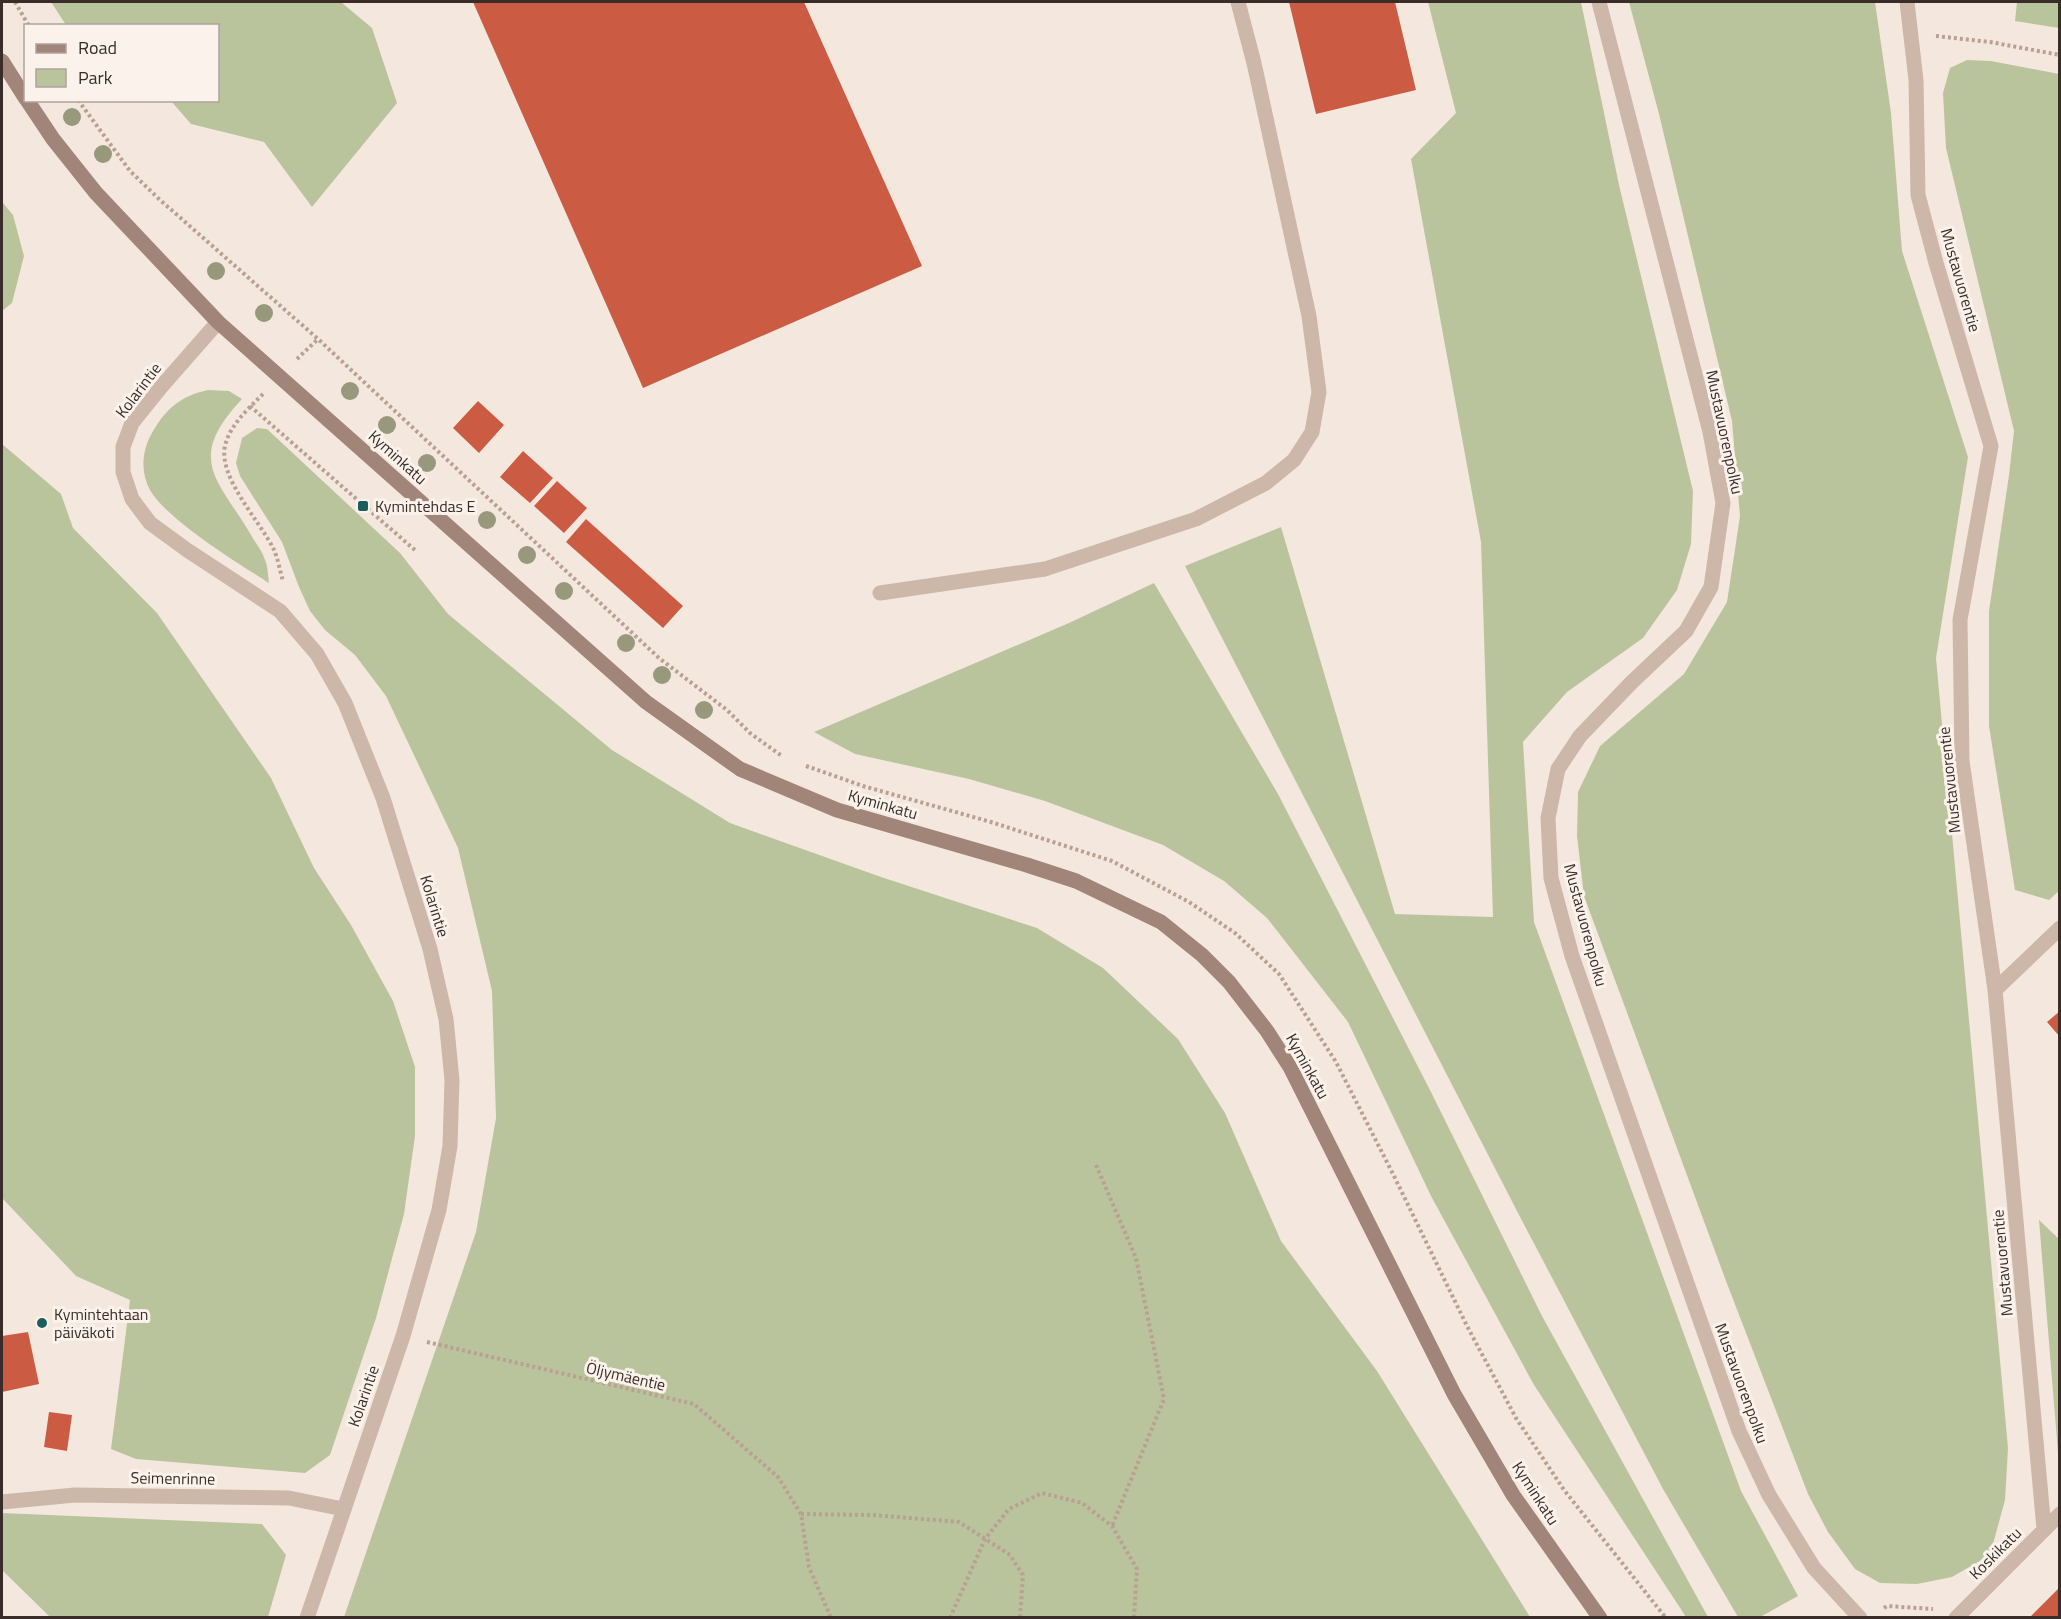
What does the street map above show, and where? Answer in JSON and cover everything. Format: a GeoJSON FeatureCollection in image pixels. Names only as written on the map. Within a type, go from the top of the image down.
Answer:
{"type":"FeatureCollection","features":[{"type":"Feature","properties":{"kind":"street"},"geometry":{"type":"LineString","coordinates":[[880,593],[1045,569],[1196,519],[1266,483],[1294,460],[1312,432],[1319,392],[1309,316],[1254,63],[1238,2]]}},
{"type":"Feature","properties":{"kind":"street","name":"Mustavuorenpolku"},"geometry":{"type":"LineString","coordinates":[[1599,2],[1710,432],[1723,503],[1710,587],[1686,631],[1580,736],[1558,769],[1548,818],[1551,878],[1572,956],[1739,1431],[1769,1495],[1814,1568],[1860,1617]]}},
{"type":"Feature","properties":{"kind":"street","name":"Mustavuorentie"},"geometry":{"type":"LineString","coordinates":[[1907,2],[1916,80],[1918,195],[1991,446],[1960,620],[1962,761],[1995,990],[2044,1529]]}},
{"type":"Feature","properties":{"kind":"street","name":"Kyminkatu"},"geometry":{"type":"LineString","coordinates":[[2,61],[24,97]]}},
{"type":"Feature","properties":{"kind":"street","name":"Kyminkatu"},"geometry":{"type":"LineString","coordinates":[[27,102],[53,139],[96,193],[218,322],[646,702],[740,769],[837,810],[1076,881],[1161,922],[1202,955],[1229,982],[1268,1031],[1290,1067],[1454,1394],[1513,1495],[1600,1617]]}},
{"type":"Feature","properties":{"kind":"street","name":"Kolarintie"},"geometry":{"type":"LineString","coordinates":[[218,322],[132,423],[123,447],[123,472],[132,499],[150,523],[280,611],[317,654],[345,703],[383,798],[430,949],[446,1019],[452,1080],[450,1146],[439,1210],[403,1336],[307,1617]]}},
{"type":"Feature","properties":{"kind":"street"},"geometry":{"type":"LineString","coordinates":[[1995,990],[2060,928]]}},
{"type":"Feature","properties":{"kind":"street","name":"Seimenrinne"},"geometry":{"type":"LineString","coordinates":[[2,1502],[75,1495],[289,1498],[343,1509]]}},
{"type":"Feature","properties":{"kind":"street","name":"Koskikatu"},"geometry":{"type":"LineString","coordinates":[[1956,1617],[2060,1514]]}},
{"type":"Feature","properties":{"kind":"path"},"geometry":{"type":"LineString","coordinates":[[15,2],[28,24]]}},
{"type":"Feature","properties":{"kind":"path"},"geometry":{"type":"LineString","coordinates":[[1911,37],[1942,36],[2060,55]]}},
{"type":"Feature","properties":{"kind":"path"},"geometry":{"type":"LineString","coordinates":[[302,354],[318,339]]}},
{"type":"Feature","properties":{"kind":"path"},"geometry":{"type":"LineString","coordinates":[[280,611],[285,587],[274,551],[232,481],[225,462],[225,447],[233,426],[250,406],[416,551]]}},
{"type":"Feature","properties":{"kind":"path"},"geometry":{"type":"LineString","coordinates":[[1096,1165],[1136,1258],[1164,1399],[1112,1526]]}},
{"type":"Feature","properties":{"kind":"path","name":"Öljymäentie"},"geometry":{"type":"LineString","coordinates":[[403,1336],[694,1404],[778,1477],[801,1514],[809,1567],[831,1617]]}},
{"type":"Feature","properties":{"kind":"path"},"geometry":{"type":"LineString","coordinates":[[950,1617],[985,1539],[1009,1509],[1042,1493],[1082,1503],[1112,1526],[1137,1569],[1134,1617]]}},
{"type":"Feature","properties":{"kind":"path"},"geometry":{"type":"LineString","coordinates":[[801,1514],[873,1515],[959,1522],[1010,1555],[1023,1575],[1020,1617]]}},
{"type":"Feature","properties":{"kind":"path"},"geometry":{"type":"LineString","coordinates":[[1887,1606],[1940,1609]]}},
{"type":"Feature","properties":{"kind":"green space"},"geometry":{"type":"Polygon","coordinates":[[[51,2],[341,2],[372,28],[397,103],[312,207],[264,142],[191,124],[172,102],[219,102],[219,24],[65,24],[51,2]]]}},
{"type":"Feature","properties":{"kind":"green space"},"geometry":{"type":"Polygon","coordinates":[[[1428,2],[1581,2],[1619,185],[1693,491],[1691,544],[1677,590],[1643,638],[1567,692],[1523,742],[1534,922],[1741,1491],[1798,1596],[1760,1617],[1738,1617],[1663,1489],[1518,1213],[1185,566],[1281,527],[1395,914],[1493,917],[1481,542],[1411,159],[1456,113],[1428,2]]]}},
{"type":"Feature","properties":{"kind":"green space"},"geometry":{"type":"Polygon","coordinates":[[[1629,2],[1875,2],[1891,113],[1902,251],[1968,457],[1936,658],[2008,1448],[2005,1500],[1990,1555],[1952,1577],[1917,1584],[1880,1583],[1855,1569],[1828,1532],[1808,1494],[1726,1281],[1584,896],[1577,836],[1578,792],[1600,746],[1684,674],[1727,602],[1740,516],[1732,421],[1659,114],[1629,2]]]}},
{"type":"Feature","properties":{"kind":"green space"},"geometry":{"type":"Polygon","coordinates":[[[2017,2],[2059,2],[2059,28],[2015,21],[2017,2]]]}},
{"type":"Feature","properties":{"kind":"green space"},"geometry":{"type":"Polygon","coordinates":[[[1967,60],[1991,61],[2059,74],[2060,890],[2049,900],[2015,890],[1989,726],[1989,611],[2014,431],[1946,148],[1943,93],[1950,68],[1967,60]]]}},
{"type":"Feature","properties":{"kind":"green space"},"geometry":{"type":"Polygon","coordinates":[[[2,202],[13,215],[24,256],[12,303],[2,311],[2,202]]]}},
{"type":"Feature","properties":{"kind":"green space"},"geometry":{"type":"Polygon","coordinates":[[[208,390],[229,391],[242,399],[224,421],[214,439],[211,455],[213,471],[263,555],[269,583],[222,553],[171,514],[158,502],[147,483],[144,454],[157,424],[175,404],[208,390]]]}},
{"type":"Feature","properties":{"kind":"green space"},"geometry":{"type":"Polygon","coordinates":[[[257,428],[267,429],[400,553],[448,614],[612,750],[730,823],[881,877],[1037,928],[1103,968],[1178,1039],[1225,1113],[1281,1241],[1377,1371],[1530,1617],[344,1617],[476,1232],[496,1118],[492,991],[458,848],[386,696],[355,655],[325,630],[310,611],[282,542],[240,476],[236,463],[242,438],[257,428]]]}},
{"type":"Feature","properties":{"kind":"green space"},"geometry":{"type":"Polygon","coordinates":[[[2,444],[61,494],[73,528],[157,613],[271,778],[314,868],[351,925],[393,1001],[415,1067],[415,1136],[404,1214],[376,1318],[330,1455],[305,1473],[136,1459],[111,1449],[130,1300],[76,1276],[2,1198],[2,444]]]}},
{"type":"Feature","properties":{"kind":"green space"},"geometry":{"type":"Polygon","coordinates":[[[1154,583],[1278,794],[1431,1092],[1542,1316],[1708,1617],[1686,1617],[1534,1385],[1431,1196],[1348,1022],[1267,918],[1224,881],[1163,845],[1045,801],[969,779],[855,754],[814,732],[1069,623],[1154,583]]]}},
{"type":"Feature","properties":{"kind":"green space"},"geometry":{"type":"Polygon","coordinates":[[[2039,1220],[2059,1239],[2059,1453],[2058,1453],[2039,1220]]]}},
{"type":"Feature","properties":{"kind":"green space"},"geometry":{"type":"Polygon","coordinates":[[[2,1513],[262,1524],[286,1555],[268,1617],[50,1617],[2,1570],[2,1513]]]}},
{"type":"Feature","properties":{"kind":"building"},"geometry":{"type":"Polygon","coordinates":[[[473,2],[804,2],[922,266],[643,388],[473,2]]]}},
{"type":"Feature","properties":{"kind":"building"},"geometry":{"type":"Polygon","coordinates":[[[1289,2],[1395,2],[1416,90],[1316,114],[1289,2]]]}},
{"type":"Feature","properties":{"kind":"building"},"geometry":{"type":"Polygon","coordinates":[[[478,401],[504,425],[479,453],[453,428],[478,401]]]}},
{"type":"Feature","properties":{"kind":"building"},"geometry":{"type":"Polygon","coordinates":[[[523,451],[553,478],[530,503],[500,477],[523,451]]]}},
{"type":"Feature","properties":{"kind":"building"},"geometry":{"type":"Polygon","coordinates":[[[557,481],[587,508],[564,533],[534,506],[557,481]]]}},
{"type":"Feature","properties":{"kind":"building"},"geometry":{"type":"Polygon","coordinates":[[[586,519],[683,606],[663,628],[566,542],[586,519]]]}},
{"type":"Feature","properties":{"kind":"building"},"geometry":{"type":"Polygon","coordinates":[[[2060,1011],[2060,1037],[2047,1022],[2060,1011]]]}},
{"type":"Feature","properties":{"kind":"building"},"geometry":{"type":"Polygon","coordinates":[[[28,1332],[39,1384],[2,1392],[2,1336],[28,1332]]]}},
{"type":"Feature","properties":{"kind":"building"},"geometry":{"type":"Polygon","coordinates":[[[49,1412],[72,1415],[67,1451],[44,1447],[49,1412]]]}},
{"type":"Feature","properties":{"kind":"building"},"geometry":{"type":"Polygon","coordinates":[[[2060,1587],[2060,1618],[2029,1618],[2060,1587]]]}},
{"type":"Feature","properties":{"kind":"place","name":"Kymintehdas E"},"geometry":{"type":"Point","coordinates":[363,506]}},
{"type":"Feature","properties":{"kind":"place","name":"Kymintehtaan päiväkoti"},"geometry":{"type":"Point","coordinates":[42,1323]}}]}
